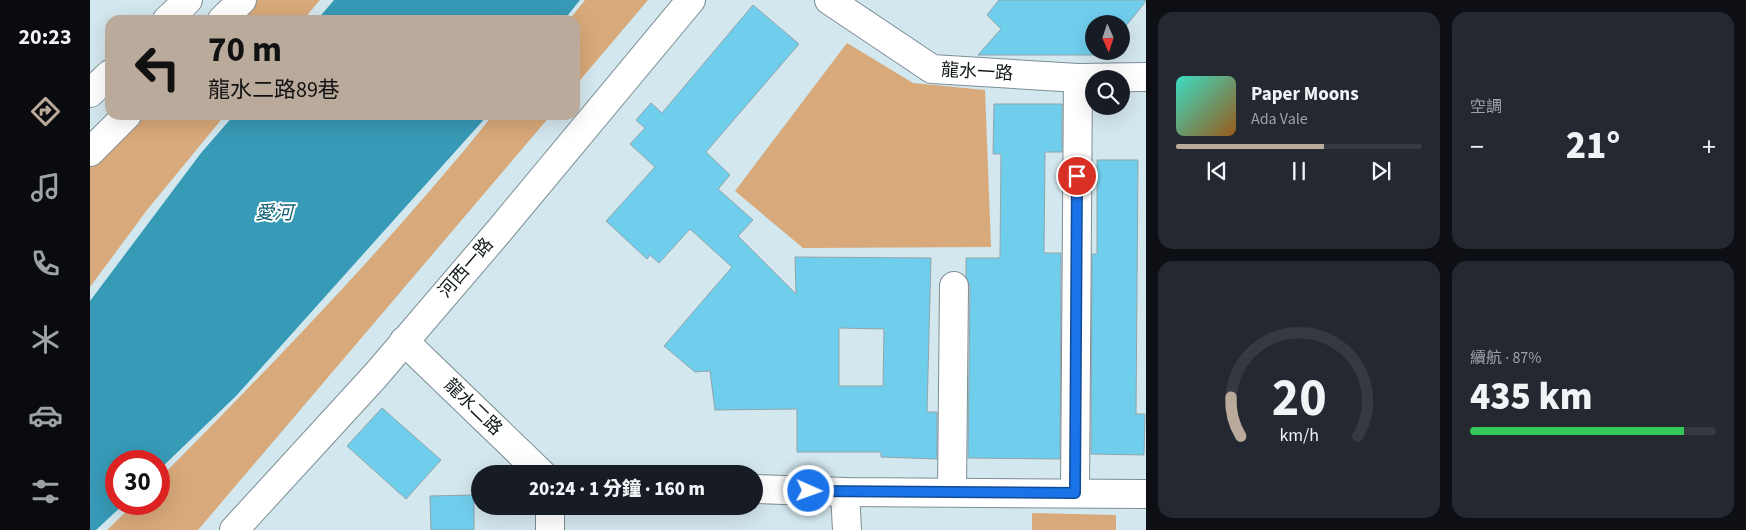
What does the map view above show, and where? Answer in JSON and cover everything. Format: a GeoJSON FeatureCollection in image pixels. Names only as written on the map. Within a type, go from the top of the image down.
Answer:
{"type":"FeatureCollection","features":[{"type":"Feature","properties":{"kind":"street"},"geometry":{"type":"LineString","coordinates":[[172,15],[188,0]]}},
{"type":"Feature","properties":{"kind":"street"},"geometry":{"type":"LineString","coordinates":[[227,15],[242,0]]}},
{"type":"Feature","properties":{"kind":"street","name":"河西一路"},"geometry":{"type":"LineString","coordinates":[[234,530],[499,231],[691,0]]}},
{"type":"Feature","properties":{"kind":"street","name":"龍水一路"},"geometry":{"type":"LineString","coordinates":[[829,0],[932,69],[1078,78],[1146,77]]}},
{"type":"Feature","properties":{"kind":"street"},"geometry":{"type":"LineString","coordinates":[[1075,493],[1078,78]]}},
{"type":"Feature","properties":{"kind":"street"},"geometry":{"type":"LineString","coordinates":[[90,93],[105,79]]}},
{"type":"Feature","properties":{"kind":"street"},"geometry":{"type":"LineString","coordinates":[[90,152],[122,120]]}},
{"type":"Feature","properties":{"kind":"street"},"geometry":{"type":"LineString","coordinates":[[952,491],[954,286]]}},
{"type":"Feature","properties":{"kind":"street","name":"龍水二路"},"geometry":{"type":"LineString","coordinates":[[404,340],[533,465]]}},
{"type":"Feature","properties":{"kind":"street"},"geometry":{"type":"LineString","coordinates":[[763,489],[845,492],[952,491],[1146,494]]}},
{"type":"Feature","properties":{"kind":"street"},"geometry":{"type":"LineString","coordinates":[[845,492],[847,530]]}},
{"type":"Feature","properties":{"kind":"street"},"geometry":{"type":"LineString","coordinates":[[550,515],[550,530]]}},
{"type":"Feature","properties":{"kind":"shaded area"},"geometry":{"type":"Polygon","coordinates":[[[252,0],[320,0],[307,15],[237,15],[252,0]]]}},
{"type":"Feature","properties":{"kind":"shaded area"},"geometry":{"type":"Polygon","coordinates":[[[585,0],[648,0],[580,80],[580,15],[573,15],[585,0]]]}},
{"type":"Feature","properties":{"kind":"shaded area"},"geometry":{"type":"Polygon","coordinates":[[[847,43],[913,83],[985,90],[991,247],[803,248],[735,191],[847,43]]]}},
{"type":"Feature","properties":{"kind":"shaded area"},"geometry":{"type":"Polygon","coordinates":[[[130,120],[221,120],[147,210],[90,287],[90,160],[130,120]]]}},
{"type":"Feature","properties":{"kind":"shaded area"},"geometry":{"type":"Polygon","coordinates":[[[489,120],[547,120],[198,530],[107,530],[123,515],[170,515],[170,468],[331,301],[414,209],[489,120]]]}},
{"type":"Feature","properties":{"kind":"shaded area"},"geometry":{"type":"Polygon","coordinates":[[[1032,513],[1116,515],[1116,530],[1032,530],[1032,513]]]}},
{"type":"Feature","properties":{"kind":"water"},"geometry":{"type":"Polygon","coordinates":[[[334,0],[580,0],[568,15],[321,15],[334,0]]]}},
{"type":"Feature","properties":{"kind":"water","name":"愛河"},"geometry":{"type":"Polygon","coordinates":[[[230,120],[484,120],[236,396],[170,459],[170,450],[105,450],[105,515],[112,515],[96,530],[90,530],[90,301],[201,153],[230,120]]]}},
{"type":"Feature","properties":{"kind":"building"},"geometry":{"type":"Polygon","coordinates":[[[999,0],[1146,0],[1130,21],[1130,15],[1085,15],[1085,55],[978,55],[1001,29],[987,15],[999,0]]]}},
{"type":"Feature","properties":{"kind":"building"},"geometry":{"type":"Polygon","coordinates":[[[753,5],[799,44],[706,152],[730,175],[718,189],[753,220],[738,236],[796,294],[795,257],[931,258],[927,412],[937,412],[937,459],[881,457],[881,452],[797,452],[797,409],[715,410],[710,371],[695,372],[664,346],[732,267],[690,229],[659,263],[650,255],[647,259],[606,221],[655,167],[630,144],[645,128],[636,120],[651,103],[662,113],[753,5]],[[839,328],[839,386],[883,386],[884,329],[839,328]]]}},
{"type":"Feature","properties":{"kind":"building"},"geometry":{"type":"Polygon","coordinates":[[[994,104],[1062,104],[1062,152],[1045,152],[1044,253],[1061,253],[1060,459],[968,458],[970,286],[966,277],[966,258],[1000,258],[1001,154],[993,154],[994,104]]]}},
{"type":"Feature","properties":{"kind":"building"},"geometry":{"type":"Polygon","coordinates":[[[1097,160],[1138,160],[1136,414],[1145,414],[1144,455],[1091,454],[1092,254],[1097,254],[1097,160]]]}},
{"type":"Feature","properties":{"kind":"building"},"geometry":{"type":"Polygon","coordinates":[[[382,408],[441,460],[406,499],[347,446],[382,408]]]}},
{"type":"Feature","properties":{"kind":"building"},"geometry":{"type":"Polygon","coordinates":[[[471,495],[471,515],[474,515],[474,530],[431,530],[430,496],[471,495]]]}},
{"type":"Feature","properties":{"kind":"route"},"geometry":{"type":"LineString","coordinates":[[809,491],[1075,493],[1077,176]]}}]}
